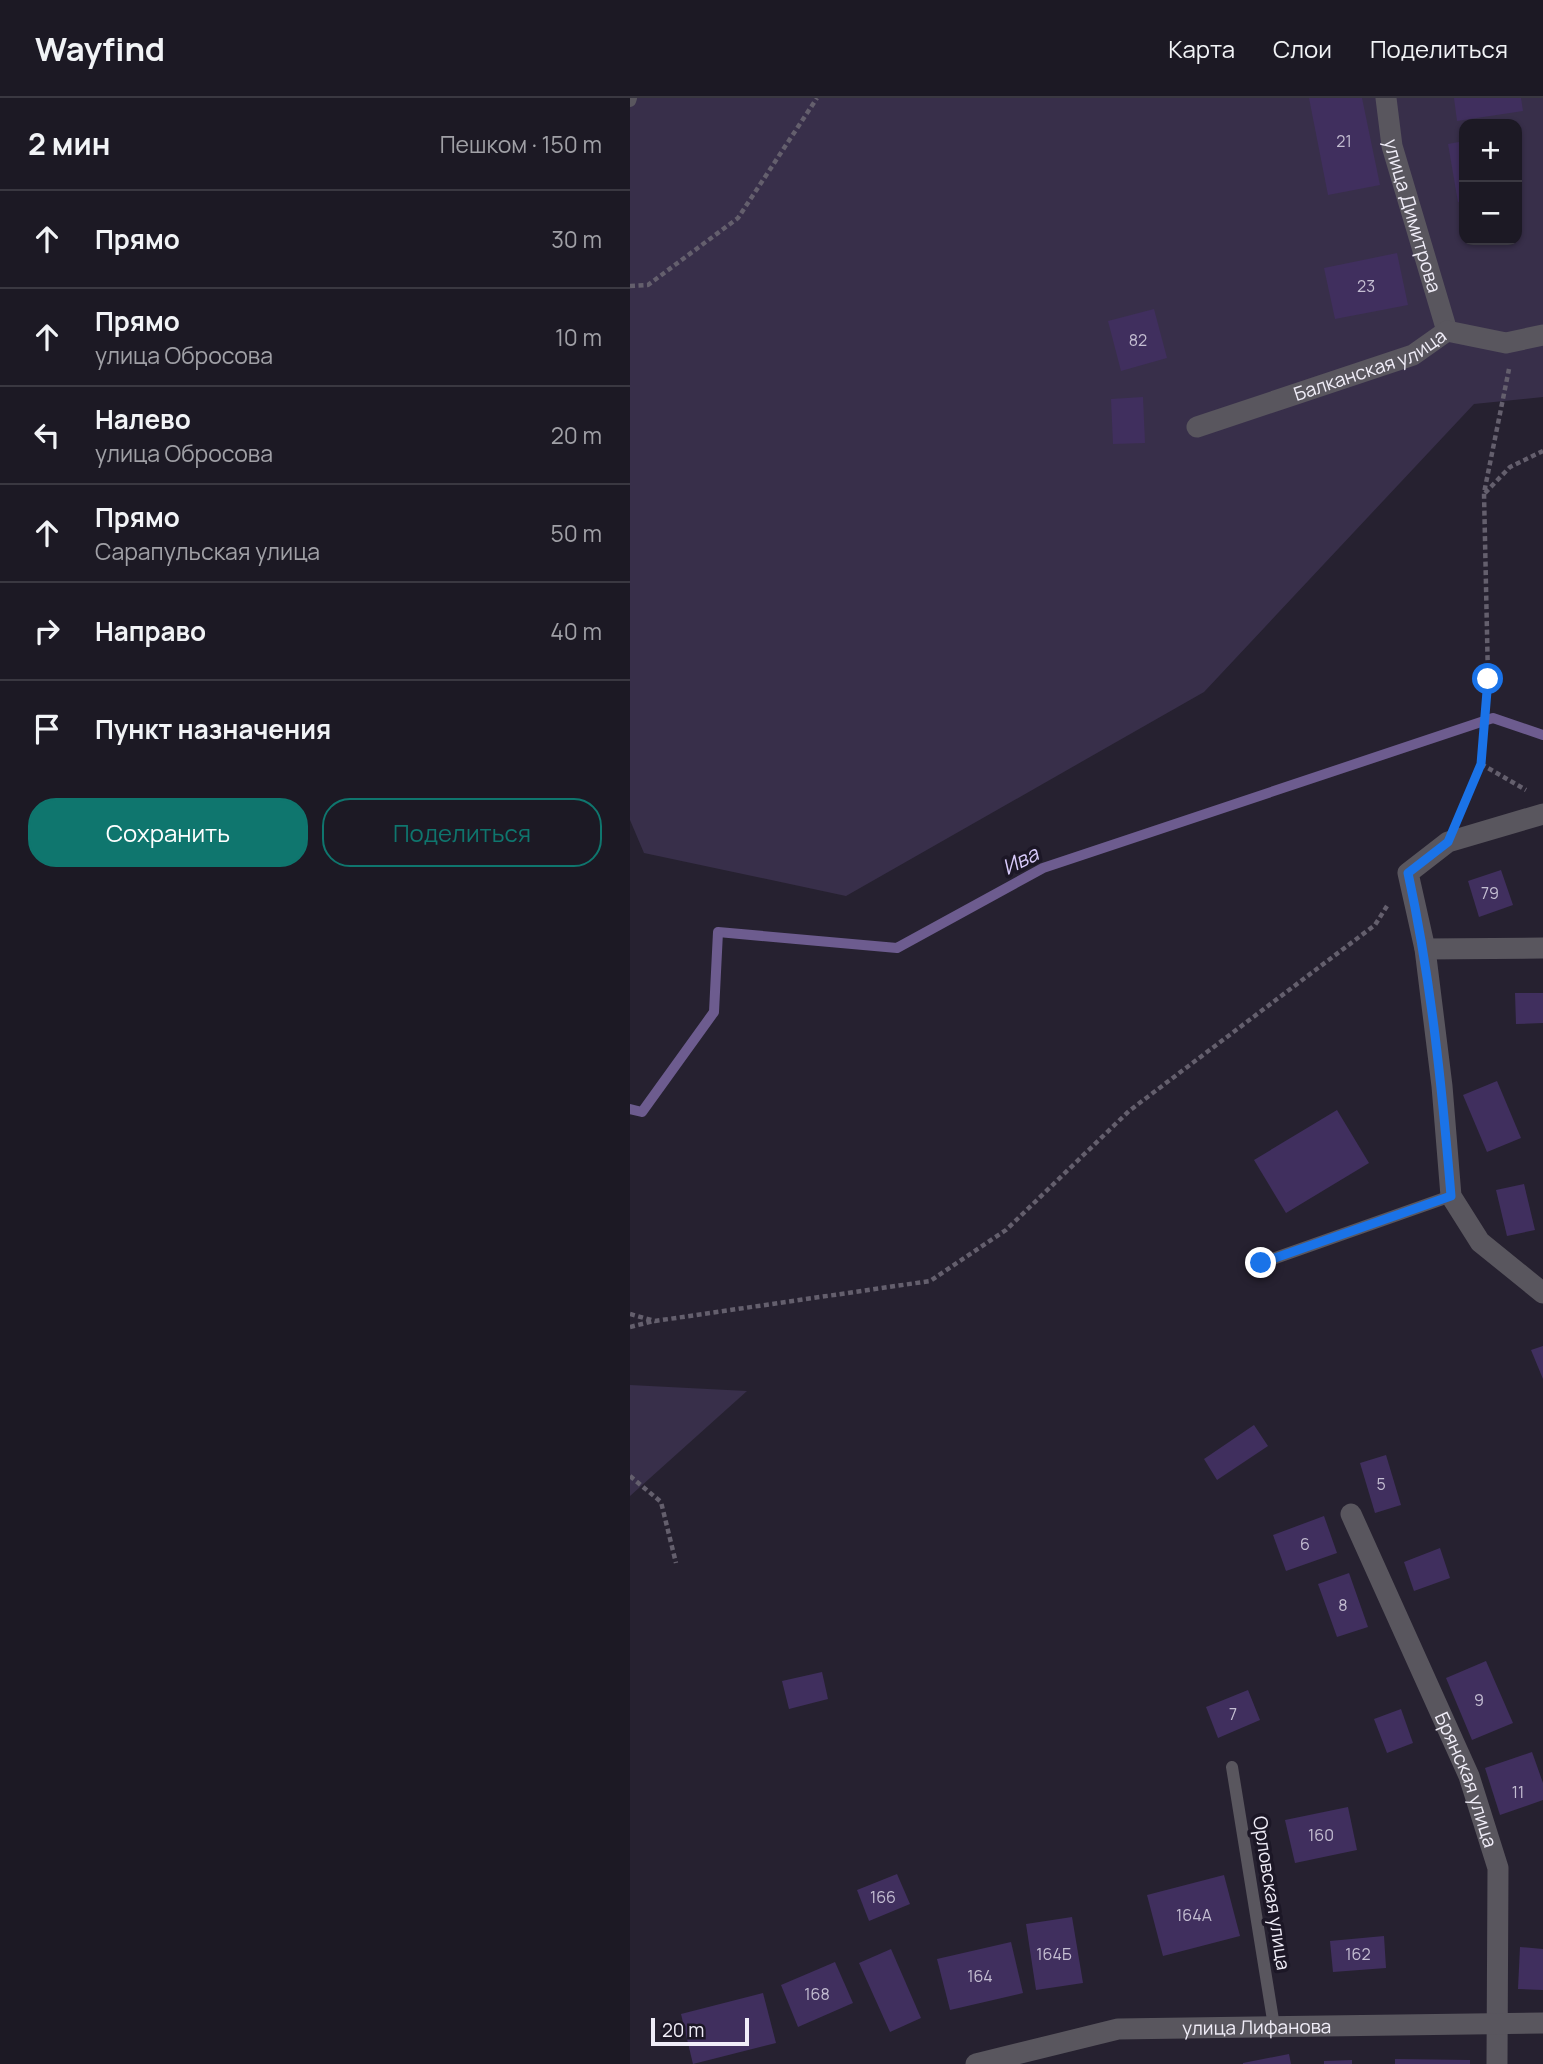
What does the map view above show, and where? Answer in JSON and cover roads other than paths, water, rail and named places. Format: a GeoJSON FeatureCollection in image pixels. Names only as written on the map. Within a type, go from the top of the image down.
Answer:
{"type":"FeatureCollection","features":[{"type":"Feature","properties":{"kind":"street","name":"улица Димитрова"},"geometry":{"type":"LineString","coordinates":[[1386,98],[1392,146],[1447,331]]}},
{"type":"Feature","properties":{"kind":"street","name":"Балканская улица"},"geometry":{"type":"LineString","coordinates":[[1196,427],[1413,355],[1447,331],[1506,343],[1543,335]]}},
{"type":"Feature","properties":{"kind":"street"},"geometry":{"type":"LineString","coordinates":[[1543,814],[1448,842],[1408,873],[1424,949],[1442,1086],[1451,1196],[1480,1242],[1543,1293]]}},
{"type":"Feature","properties":{"kind":"street"},"geometry":{"type":"LineString","coordinates":[[1424,949],[1543,948]]}},
{"type":"Feature","properties":{"kind":"street","name":"Брянская улица"},"geometry":{"type":"LineString","coordinates":[[1351,1514],[1469,1776],[1498,1868],[1497,2064]]}},
{"type":"Feature","properties":{"kind":"street","name":"улица Лифанова"},"geometry":{"type":"LineString","coordinates":[[976,2064],[1118,2029],[1497,2021],[1543,2023]]}},
{"type":"Feature","properties":{"kind":"lane"},"geometry":{"type":"LineString","coordinates":[[1261,1263],[1451,1196]]}},
{"type":"Feature","properties":{"kind":"lane","name":"Орловская улица"},"geometry":{"type":"LineString","coordinates":[[1232,1767],[1274,2026]]}},
{"type":"Feature","properties":{"kind":"waterway","name":"Ива"},"geometry":{"type":"LineString","coordinates":[[630,1109],[642,1112],[714,1012],[718,932],[897,948],[1043,868],[1493,718],[1543,735]]}}]}
